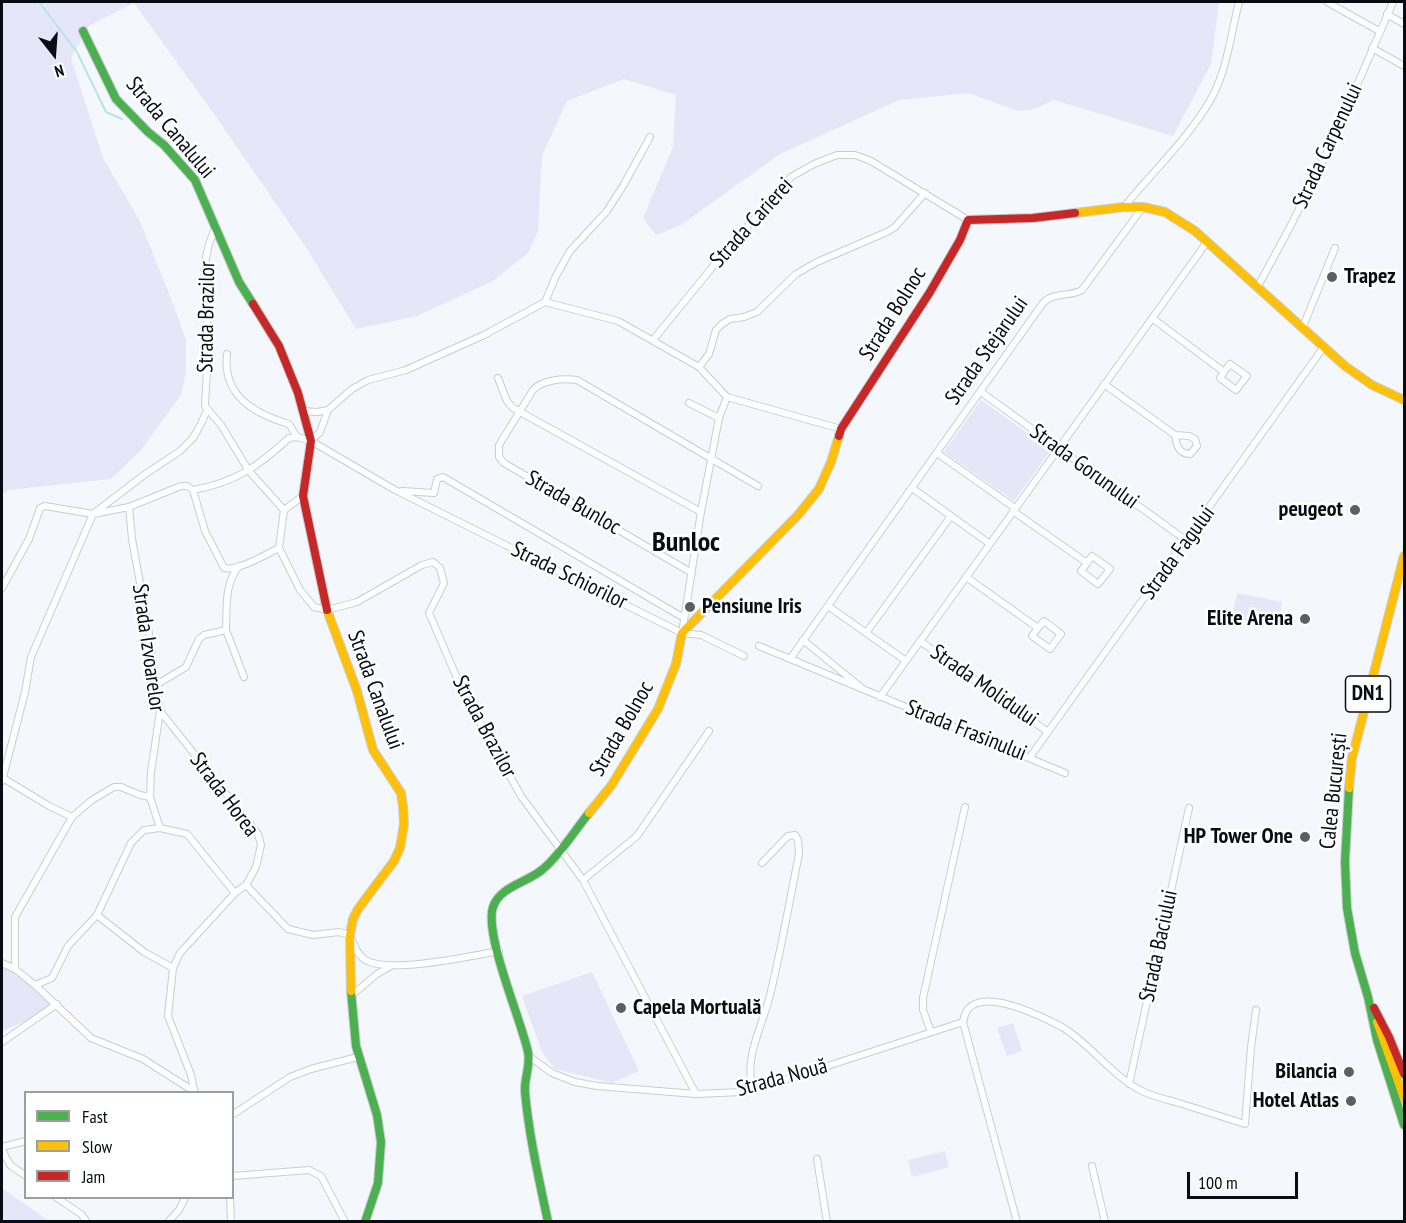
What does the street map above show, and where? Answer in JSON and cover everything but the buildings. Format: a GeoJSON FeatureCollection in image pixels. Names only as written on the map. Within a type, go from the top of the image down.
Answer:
{"type":"FeatureCollection","features":[{"type":"Feature","properties":{"kind":"main road","name":"Strada Canalului"},"geometry":{"type":"LineString","coordinates":[[83,31],[116,99],[164,145],[195,180],[239,282],[286,359],[310,441],[303,496],[327,610],[357,691],[373,750],[401,793],[404,815],[400,849],[358,909],[353,919],[350,935],[354,1036],[358,1057],[377,1116],[381,1139],[382,1163],[378,1187],[365,1221]]}},
{"type":"Feature","properties":{"kind":"main road"},"geometry":{"type":"LineString","coordinates":[[968,220],[1034,218],[1124,207],[1155,209],[1174,216],[1345,366],[1372,385],[1404,400]]}},
{"type":"Feature","properties":{"kind":"main road","name":"Strada Bolnoc"},"geometry":{"type":"LineString","coordinates":[[548,1221],[525,1087],[530,1057],[492,929],[492,914],[498,898],[534,877],[561,849],[611,786],[658,709],[676,664],[682,633],[798,515],[819,489],[831,462],[841,429],[930,292],[960,240],[968,220]]}},
{"type":"Feature","properties":{"kind":"main road","name":"Calea București"},"geometry":{"type":"LineString","coordinates":[[1404,556],[1352,758],[1345,862],[1347,908],[1355,953],[1404,1098]]}},
{"type":"Feature","properties":{"kind":"main road"},"geometry":{"type":"LineString","coordinates":[[1368,997],[1389,1037],[1404,1074]]}},
{"type":"Feature","properties":{"kind":"main road","name":"Calea București"},"geometry":{"type":"LineString","coordinates":[[1368,997],[1377,1040],[1404,1125]]}},
{"type":"Feature","properties":{"kind":"street"},"geometry":{"type":"LineString","coordinates":[[1124,207],[1190,130],[1212,98],[1220,78],[1239,2]]}},
{"type":"Feature","properties":{"kind":"street"},"geometry":{"type":"LineString","coordinates":[[1327,2],[1379,32]]}},
{"type":"Feature","properties":{"kind":"street","name":"Strada Carpenului"},"geometry":{"type":"LineString","coordinates":[[1257,288],[1336,134],[1371,48],[1393,2]]}},
{"type":"Feature","properties":{"kind":"street"},"geometry":{"type":"LineString","coordinates":[[1387,14],[1404,24]]}},
{"type":"Feature","properties":{"kind":"street"},"geometry":{"type":"LineString","coordinates":[[1371,48],[1404,66]]}},
{"type":"Feature","properties":{"kind":"street"},"geometry":{"type":"LineString","coordinates":[[310,441],[320,432],[328,410],[352,389],[368,380],[406,370],[484,335],[545,302],[570,251],[607,211],[650,137]]}},
{"type":"Feature","properties":{"kind":"street","name":"Strada Carierei"},"geometry":{"type":"LineString","coordinates":[[653,340],[786,182],[805,169],[831,157],[855,155],[871,161],[968,220]]}},
{"type":"Feature","properties":{"kind":"street"},"geometry":{"type":"LineString","coordinates":[[699,367],[710,354],[716,330],[722,324],[730,319],[757,312],[796,274],[895,227],[925,193]]}},
{"type":"Feature","properties":{"kind":"street","name":"Strada Stejarului"},"geometry":{"type":"LineString","coordinates":[[790,659],[1047,299],[1076,293],[1085,288],[1143,207]]}},
{"type":"Feature","properties":{"kind":"street","name":"Strada Brazilor"},"geometry":{"type":"LineString","coordinates":[[93,514],[180,451],[193,438],[207,410],[205,406],[208,341],[203,273],[211,236],[216,226]]}},
{"type":"Feature","properties":{"kind":"street","name":"Strada Molidului"},"geometry":{"type":"LineString","coordinates":[[880,697],[1206,242]]}},
{"type":"Feature","properties":{"kind":"street"},"geometry":{"type":"LineString","coordinates":[[1302,329],[1335,248]]}},
{"type":"Feature","properties":{"kind":"street"},"geometry":{"type":"LineString","coordinates":[[545,302],[618,321],[699,367],[727,396],[841,429]]}},
{"type":"Feature","properties":{"kind":"street"},"geometry":{"type":"LineString","coordinates":[[1152,318],[1224,372]]}},
{"type":"Feature","properties":{"kind":"street","name":"Strada Fagului"},"geometry":{"type":"LineString","coordinates":[[1030,757],[1187,541],[1323,348]]}},
{"type":"Feature","properties":{"kind":"street"},"geometry":{"type":"LineString","coordinates":[[193,490],[218,484],[249,471],[289,438],[297,437],[289,424],[257,412],[237,393],[228,374],[227,354]]}},
{"type":"Feature","properties":{"kind":"street"},"geometry":{"type":"LineString","coordinates":[[1230,364],[1246,376],[1236,390],[1220,378],[1224,372],[1230,364]]}},
{"type":"Feature","properties":{"kind":"street"},"geometry":{"type":"LineString","coordinates":[[498,378],[507,401],[519,411],[701,512]]}},
{"type":"Feature","properties":{"kind":"street","name":"Strada Bunloc"},"geometry":{"type":"LineString","coordinates":[[692,573],[499,458],[500,445],[519,411],[538,384],[568,379],[576,380],[758,486]]}},
{"type":"Feature","properties":{"kind":"street"},"geometry":{"type":"LineString","coordinates":[[1104,384],[1175,435]]}},
{"type":"Feature","properties":{"kind":"street","name":"Strada Gorunului"},"geometry":{"type":"LineString","coordinates":[[981,392],[1187,541]]}},
{"type":"Feature","properties":{"kind":"street"},"geometry":{"type":"LineString","coordinates":[[682,633],[701,512],[719,418],[727,396]]}},
{"type":"Feature","properties":{"kind":"street"},"geometry":{"type":"LineString","coordinates":[[689,403],[719,418]]}},
{"type":"Feature","properties":{"kind":"street"},"geometry":{"type":"LineString","coordinates":[[207,410],[221,425],[249,471],[284,510]]}},
{"type":"Feature","properties":{"kind":"street"},"geometry":{"type":"LineString","coordinates":[[303,411],[328,410]]}},
{"type":"Feature","properties":{"kind":"street","name":"Strada Schiorilor"},"geometry":{"type":"LineString","coordinates":[[297,437],[310,441],[395,490],[682,633],[701,635],[744,656]]}},
{"type":"Feature","properties":{"kind":"street"},"geometry":{"type":"LineString","coordinates":[[937,453],[1087,563]]}},
{"type":"Feature","properties":{"kind":"street","name":"Strada Schiorilor"},"geometry":{"type":"LineString","coordinates":[[395,490],[434,493],[437,479],[443,477],[684,618]]}},
{"type":"Feature","properties":{"kind":"street"},"geometry":{"type":"LineString","coordinates":[[2,588],[29,539],[40,508],[50,506],[93,514],[129,507],[181,486],[187,486],[193,490],[205,531],[221,565],[228,570],[279,548]]}},
{"type":"Feature","properties":{"kind":"street"},"geometry":{"type":"LineString","coordinates":[[912,488],[990,544]]}},
{"type":"Feature","properties":{"kind":"street"},"geometry":{"type":"LineString","coordinates":[[303,496],[284,510],[279,548],[300,590],[314,607],[327,610]]}},
{"type":"Feature","properties":{"kind":"street","name":"Strada Izvoarelor"},"geometry":{"type":"LineString","coordinates":[[129,507],[132,539],[160,711],[151,772],[150,796],[160,828]]}},
{"type":"Feature","properties":{"kind":"street"},"geometry":{"type":"LineString","coordinates":[[72,816],[2,780],[25,692],[31,657],[93,514]]}},
{"type":"Feature","properties":{"kind":"street"},"geometry":{"type":"LineString","coordinates":[[866,633],[951,516]]}},
{"type":"Feature","properties":{"kind":"street"},"geometry":{"type":"LineString","coordinates":[[1092,556],[1110,569],[1098,584],[1081,571],[1087,563],[1092,556]]}},
{"type":"Feature","properties":{"kind":"street","name":"Strada Brazilor"},"geometry":{"type":"LineString","coordinates":[[327,610],[357,602],[422,565],[433,562],[440,567],[444,583],[429,613],[463,692],[521,796],[583,880],[696,1094]]}},
{"type":"Feature","properties":{"kind":"street"},"geometry":{"type":"LineString","coordinates":[[239,566],[228,584],[226,630],[244,677]]}},
{"type":"Feature","properties":{"kind":"street"},"geometry":{"type":"LineString","coordinates":[[966,577],[1038,628]]}},
{"type":"Feature","properties":{"kind":"street"},"geometry":{"type":"LineString","coordinates":[[828,606],[906,661]]}},
{"type":"Feature","properties":{"kind":"street"},"geometry":{"type":"LineString","coordinates":[[1044,621],[1061,634],[1050,649],[1032,636],[1038,628],[1044,621]]}},
{"type":"Feature","properties":{"kind":"street"},"geometry":{"type":"LineString","coordinates":[[156,685],[186,667],[199,639],[204,635],[226,630]]}},
{"type":"Feature","properties":{"kind":"street","name":"Strada Frasinului"},"geometry":{"type":"LineString","coordinates":[[803,640],[866,691]]}},
{"type":"Feature","properties":{"kind":"street","name":"Strada Molidului"},"geometry":{"type":"LineString","coordinates":[[920,641],[1048,732]]}},
{"type":"Feature","properties":{"kind":"street","name":"Strada Frasinului"},"geometry":{"type":"LineString","coordinates":[[759,646],[1065,773]]}},
{"type":"Feature","properties":{"kind":"street","name":"Strada Horea"},"geometry":{"type":"LineString","coordinates":[[160,711],[258,834],[261,844],[256,867],[246,885]]}},
{"type":"Feature","properties":{"kind":"street"},"geometry":{"type":"LineString","coordinates":[[583,880],[637,836],[709,730]]}},
{"type":"Feature","properties":{"kind":"street"},"geometry":{"type":"LineString","coordinates":[[15,969],[15,917],[72,816],[92,800],[114,787],[121,786],[140,795],[150,796]]}},
{"type":"Feature","properties":{"kind":"street"},"geometry":{"type":"LineString","coordinates":[[931,1032],[923,1010],[923,998],[965,807]]}},
{"type":"Feature","properties":{"kind":"street","name":"Strada Baciului"},"geometry":{"type":"LineString","coordinates":[[1129,1084],[1189,808]]}},
{"type":"Feature","properties":{"kind":"street"},"geometry":{"type":"LineString","coordinates":[[35,985],[52,978],[68,946],[97,915],[131,843],[144,830],[160,828],[187,834],[235,893]]}},
{"type":"Feature","properties":{"kind":"street"},"geometry":{"type":"LineString","coordinates":[[753,1090],[750,1079],[753,1044],[768,1005],[799,854],[798,840],[795,835],[788,836],[762,863]]}},
{"type":"Feature","properties":{"kind":"street"},"geometry":{"type":"LineString","coordinates":[[195,1091],[168,1016],[173,968],[180,953],[235,893],[246,885],[288,929],[313,935],[339,932],[350,935],[363,958],[373,964],[392,966],[499,951]]}},
{"type":"Feature","properties":{"kind":"street"},"geometry":{"type":"LineString","coordinates":[[97,915],[144,952],[173,968]]}},
{"type":"Feature","properties":{"kind":"street"},"geometry":{"type":"LineString","coordinates":[[2,963],[15,969],[35,985],[91,1038],[143,1059],[195,1091]]}},
{"type":"Feature","properties":{"kind":"street"},"geometry":{"type":"LineString","coordinates":[[352,995],[377,974],[392,966]]}},
{"type":"Feature","properties":{"kind":"street","name":"Strada Nouă"},"geometry":{"type":"LineString","coordinates":[[530,1057],[552,1074],[575,1082],[696,1094],[753,1090],[963,1022],[966,1011],[981,1002],[992,1002],[1011,1005],[1062,1028],[1081,1041],[1129,1084],[1146,1093],[1245,1124],[1256,1010]]}},
{"type":"Feature","properties":{"kind":"street"},"geometry":{"type":"LineString","coordinates":[[2,1042],[57,1004]]}},
{"type":"Feature","properties":{"kind":"street"},"geometry":{"type":"LineString","coordinates":[[963,1022],[1017,1221]]}},
{"type":"Feature","properties":{"kind":"street"},"geometry":{"type":"LineString","coordinates":[[234,1114],[290,1077],[358,1057]]}},
{"type":"Feature","properties":{"kind":"street"},"geometry":{"type":"LineString","coordinates":[[24,1142],[2,1149],[10,1165],[24,1175]]}},
{"type":"Feature","properties":{"kind":"street"},"geometry":{"type":"LineString","coordinates":[[817,1159],[827,1221]]}},
{"type":"Feature","properties":{"kind":"street"},"geometry":{"type":"LineString","coordinates":[[1092,1167],[1105,1221]]}},
{"type":"Feature","properties":{"kind":"street"},"geometry":{"type":"LineString","coordinates":[[234,1176],[309,1170],[321,1176],[345,1221]]}},
{"type":"Feature","properties":{"kind":"street"},"geometry":{"type":"LineString","coordinates":[[60,1199],[87,1221]]}},
{"type":"Feature","properties":{"kind":"street"},"geometry":{"type":"LineString","coordinates":[[168,1221],[179,1210],[183,1199]]}},
{"type":"Feature","properties":{"kind":"street"},"geometry":{"type":"LineString","coordinates":[[230,1199],[231,1221]]}},
{"type":"Feature","properties":{"kind":"shaded area"},"geometry":{"type":"Polygon","coordinates":[[[2,2],[1219,2],[1211,64],[1173,136],[1054,100],[1034,109],[1018,111],[968,93],[899,100],[780,154],[681,225],[656,235],[643,218],[673,147],[676,95],[624,79],[567,101],[542,156],[538,231],[528,253],[493,281],[417,316],[356,329],[305,246],[134,3],[89,26],[71,58],[103,158],[140,221],[186,340],[186,371],[181,395],[141,450],[111,479],[8,490],[2,495],[2,2]]]}},
{"type":"Feature","properties":{"kind":"shaded area"},"geometry":{"type":"Polygon","coordinates":[[[981,400],[1051,450],[1014,501],[944,452],[981,400]]]}},
{"type":"Feature","properties":{"kind":"shaded area"},"geometry":{"type":"Polygon","coordinates":[[[1237,593],[1282,602],[1278,626],[1232,618],[1237,593]]]}},
{"type":"Feature","properties":{"kind":"shaded area"},"geometry":{"type":"Polygon","coordinates":[[[2,967],[13,971],[51,1004],[31,1019],[2,1031],[2,967]]]}},
{"type":"Feature","properties":{"kind":"shaded area"},"geometry":{"type":"Polygon","coordinates":[[[592,972],[639,1071],[612,1083],[555,1069],[542,1052],[522,996],[592,972]]]}},
{"type":"Feature","properties":{"kind":"shaded area"},"geometry":{"type":"Polygon","coordinates":[[[1013,1023],[1022,1051],[1007,1056],[997,1028],[1013,1023]]]}},
{"type":"Feature","properties":{"kind":"shaded area"},"geometry":{"type":"Polygon","coordinates":[[[945,1151],[949,1167],[912,1177],[908,1160],[945,1151]]]}},
{"type":"Feature","properties":{"kind":"shaded area"},"geometry":{"type":"Polygon","coordinates":[[[2,1188],[48,1220],[49,1221],[2,1221],[2,1188]]]}},
{"type":"Feature","properties":{"kind":"waterway"},"geometry":{"type":"LineString","coordinates":[[39,2],[77,52],[106,112],[122,119]]}},
{"type":"Feature","properties":{"kind":"traffic: fast"},"geometry":{"type":"LineString","coordinates":[[83,31],[116,99],[164,145],[195,180],[239,282],[253,304]]}},
{"type":"Feature","properties":{"kind":"traffic: fast"},"geometry":{"type":"LineString","coordinates":[[1349,788],[1345,862],[1347,908],[1355,953],[1368,997],[1377,1040],[1404,1125]]}},
{"type":"Feature","properties":{"kind":"traffic: fast"},"geometry":{"type":"LineString","coordinates":[[548,1222],[527,1108],[525,1087],[529,1062],[528,1052],[498,956],[492,920],[493,907],[508,889],[537,874],[549,863],[589,813]]}},
{"type":"Feature","properties":{"kind":"traffic: fast"},"geometry":{"type":"LineString","coordinates":[[351,991],[356,1046],[377,1115],[381,1142],[378,1183],[365,1222]]}},
{"type":"Feature","properties":{"kind":"traffic: slow"},"geometry":{"type":"LineString","coordinates":[[1075,213],[1124,207],[1143,207],[1165,212],[1195,231],[1345,366],[1372,385],[1404,400]]}},
{"type":"Feature","properties":{"kind":"traffic: slow"},"geometry":{"type":"LineString","coordinates":[[589,813],[611,786],[658,709],[676,664],[682,633],[798,515],[819,489],[839,436]]}},
{"type":"Feature","properties":{"kind":"traffic: slow"},"geometry":{"type":"LineString","coordinates":[[1349,788],[1352,758],[1404,556]]}},
{"type":"Feature","properties":{"kind":"traffic: slow"},"geometry":{"type":"LineString","coordinates":[[327,610],[357,691],[373,750],[401,793],[403,807],[404,824],[400,848],[394,861],[353,919],[350,935],[351,991]]}},
{"type":"Feature","properties":{"kind":"traffic: slow"},"geometry":{"type":"LineString","coordinates":[[1377,1022],[1404,1098]]}},
{"type":"Feature","properties":{"kind":"traffic: jam"},"geometry":{"type":"LineString","coordinates":[[839,436],[841,429],[930,292],[960,240],[968,220],[1033,218],[1075,213]]}},
{"type":"Feature","properties":{"kind":"traffic: jam"},"geometry":{"type":"LineString","coordinates":[[253,304],[279,346],[298,393],[311,441],[303,496],[327,610]]}},
{"type":"Feature","properties":{"kind":"traffic: jam"},"geometry":{"type":"LineString","coordinates":[[1374,1008],[1404,1074]]}},
{"type":"Feature","properties":{"kind":"place","name":"Trapez"},"geometry":{"type":"Point","coordinates":[1332,277]}},
{"type":"Feature","properties":{"kind":"place","name":"peugeot"},"geometry":{"type":"Point","coordinates":[1355,510]}},
{"type":"Feature","properties":{"kind":"place","name":"Pensiune Iris"},"geometry":{"type":"Point","coordinates":[690,607]}},
{"type":"Feature","properties":{"kind":"place","name":"Elite Arena"},"geometry":{"type":"Point","coordinates":[1305,619]}},
{"type":"Feature","properties":{"kind":"place","name":"HP Tower One"},"geometry":{"type":"Point","coordinates":[1305,837]}},
{"type":"Feature","properties":{"kind":"place","name":"Capela Mortuală"},"geometry":{"type":"Point","coordinates":[621,1008]}},
{"type":"Feature","properties":{"kind":"place","name":"Bilancia"},"geometry":{"type":"Point","coordinates":[1349,1072]}},
{"type":"Feature","properties":{"kind":"place","name":"Hotel Atlas"},"geometry":{"type":"Point","coordinates":[1351,1101]}},
{"type":"Feature","properties":{"kind":"district","name":"Bunloc"},"geometry":{"type":"Point","coordinates":[686,543]}}]}
